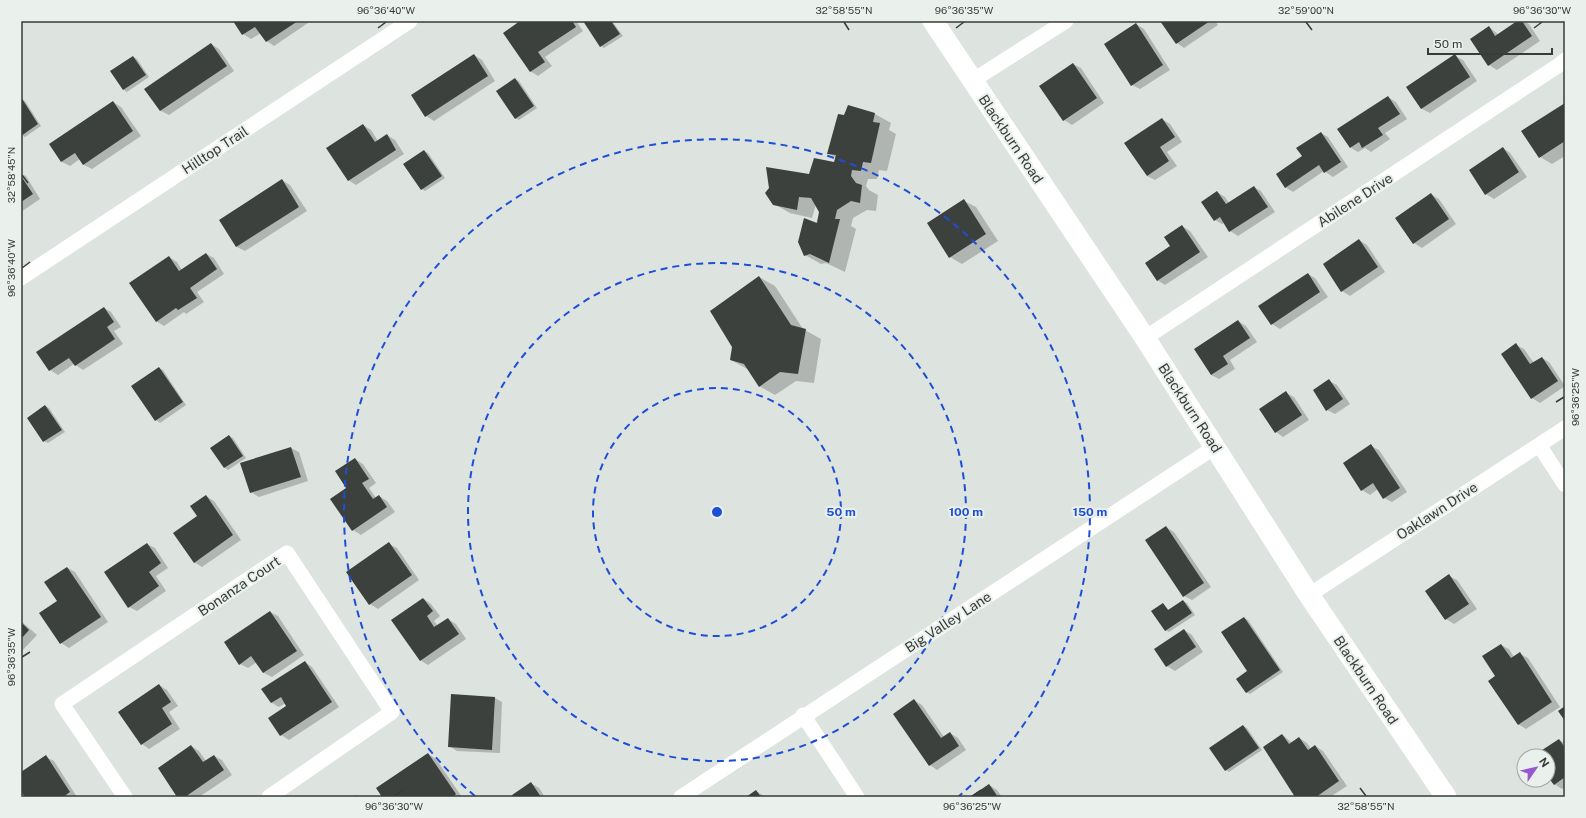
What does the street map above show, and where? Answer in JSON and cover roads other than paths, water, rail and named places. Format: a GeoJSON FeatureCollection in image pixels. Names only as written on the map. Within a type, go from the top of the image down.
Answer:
{"type":"FeatureCollection","features":[{"type":"Feature","properties":{"kind":"main road","name":"Blackburn Road"},"geometry":{"type":"LineString","coordinates":[[933,21],[972,82],[1145,338],[1309,595],[1446,797]]}},
{"type":"Feature","properties":{"kind":"street","name":"Hilltop Trail"},"geometry":{"type":"LineString","coordinates":[[21,278],[410,21]]}},
{"type":"Feature","properties":{"kind":"street"},"geometry":{"type":"LineString","coordinates":[[972,82],[1066,21]]}},
{"type":"Feature","properties":{"kind":"street","name":"Abilene Drive"},"geometry":{"type":"LineString","coordinates":[[1145,338],[1559,66],[1565,60]]}},
{"type":"Feature","properties":{"kind":"street","name":"Oaklawn Drive"},"geometry":{"type":"LineString","coordinates":[[1309,595],[1565,428]]}},
{"type":"Feature","properties":{"kind":"street"},"geometry":{"type":"LineString","coordinates":[[1539,445],[1565,485]]}},
{"type":"Feature","properties":{"kind":"street","name":"Big Valley Lane"},"geometry":{"type":"LineString","coordinates":[[681,797],[803,715],[919,642],[1215,447]]}},
{"type":"Feature","properties":{"kind":"street","name":"Bonanza Court"},"geometry":{"type":"LineString","coordinates":[[125,797],[62,704],[288,553],[392,712],[269,797]]}},
{"type":"Feature","properties":{"kind":"street"},"geometry":{"type":"LineString","coordinates":[[803,715],[857,797]]}}]}
